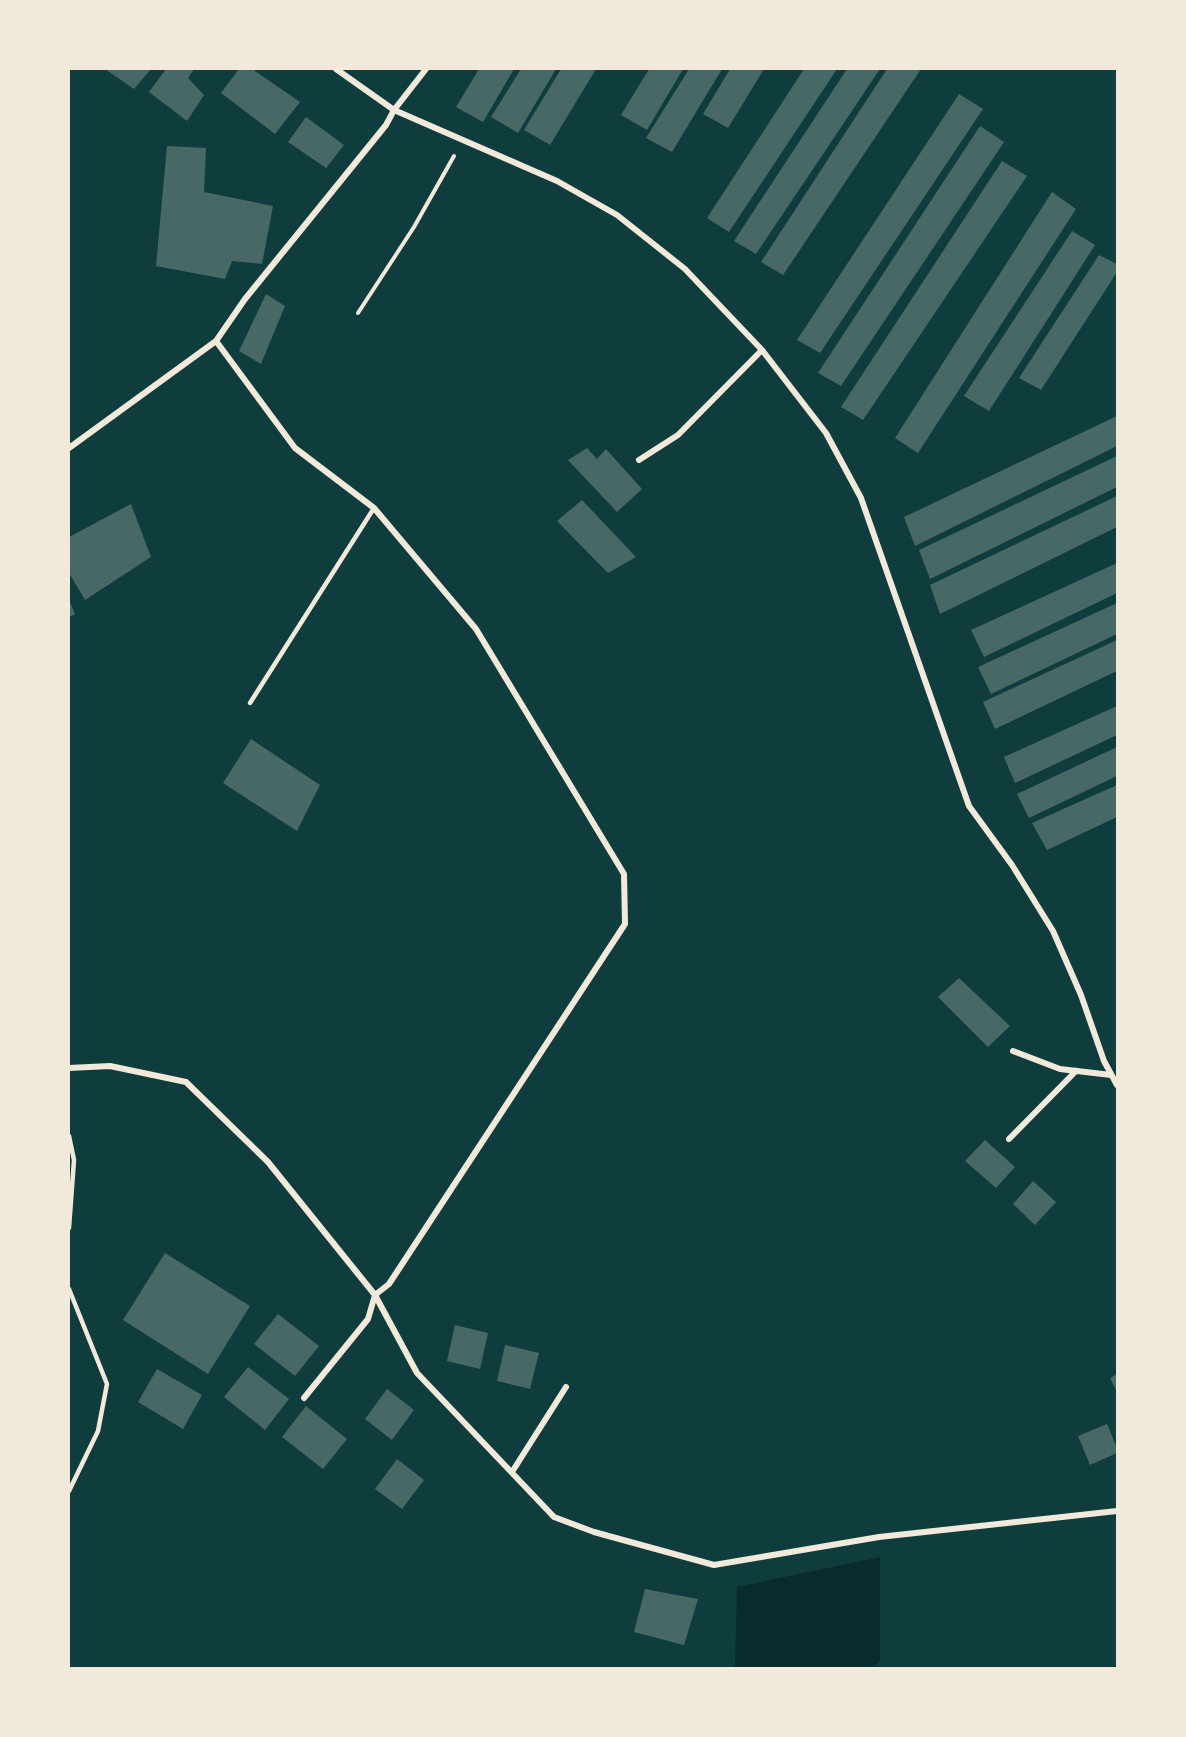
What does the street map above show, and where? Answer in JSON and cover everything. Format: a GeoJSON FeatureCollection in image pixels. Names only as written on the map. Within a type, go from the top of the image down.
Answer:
{"type":"FeatureCollection","features":[{"type":"Feature","properties":{"kind":"street"},"geometry":{"type":"LineString","coordinates":[[336,69],[394,110],[557,181],[617,216],[685,269],[762,350],[826,434],[861,498],[969,806],[1012,865],[1053,931],[1081,995],[1104,1061],[1117,1085]]}},
{"type":"Feature","properties":{"kind":"street"},"geometry":{"type":"LineString","coordinates":[[69,448],[216,341],[245,299],[386,125],[394,110],[426,69]]}},
{"type":"Feature","properties":{"kind":"street"},"geometry":{"type":"LineString","coordinates":[[216,341],[295,448],[374,508],[476,629],[624,874],[625,924],[389,1284],[375,1295],[368,1318],[304,1398]]}},
{"type":"Feature","properties":{"kind":"street"},"geometry":{"type":"LineString","coordinates":[[639,459],[678,435],[762,350]]}},
{"type":"Feature","properties":{"kind":"street"},"geometry":{"type":"LineString","coordinates":[[1013,1051],[1060,1069],[1112,1075]]}},
{"type":"Feature","properties":{"kind":"street"},"geometry":{"type":"LineString","coordinates":[[69,1068],[110,1066],[186,1082],[267,1162],[375,1295],[417,1373],[554,1516],[594,1532],[714,1565],[879,1538],[1117,1511]]}},
{"type":"Feature","properties":{"kind":"street"},"geometry":{"type":"LineString","coordinates":[[1009,1139],[1076,1071]]}},
{"type":"Feature","properties":{"kind":"street"},"geometry":{"type":"LineString","coordinates":[[512,1472],[566,1387]]}},
{"type":"Feature","properties":{"kind":"lane"},"geometry":{"type":"LineString","coordinates":[[250,703],[374,508]]}},
{"type":"Feature","properties":{"kind":"lane"},"geometry":{"type":"LineString","coordinates":[[69,1136],[74,1160],[69,1228]]}},
{"type":"Feature","properties":{"kind":"lane"},"geometry":{"type":"LineString","coordinates":[[69,1289],[107,1384],[98,1431],[69,1491]]}},
{"type":"Feature","properties":{"kind":"path"},"geometry":{"type":"LineString","coordinates":[[358,313],[414,227],[464,140]]}},
{"type":"Feature","properties":{"kind":"water"},"geometry":{"type":"Polygon","coordinates":[[[880,1557],[880,1660],[873,1668],[735,1668],[737,1587],[880,1557]]]}},
{"type":"Feature","properties":{"kind":"building"},"geometry":{"type":"Polygon","coordinates":[[[105,69],[151,69],[134,89],[105,69]]]}},
{"type":"Feature","properties":{"kind":"building"},"geometry":{"type":"Polygon","coordinates":[[[166,69],[194,69],[188,78],[204,95],[187,121],[149,92],[166,69]]]}},
{"type":"Feature","properties":{"kind":"building"},"geometry":{"type":"Polygon","coordinates":[[[239,69],[252,69],[300,102],[275,134],[221,93],[239,69]]]}},
{"type":"Feature","properties":{"kind":"building"},"geometry":{"type":"Polygon","coordinates":[[[479,69],[514,69],[483,122],[456,107],[479,69]]]}},
{"type":"Feature","properties":{"kind":"building"},"geometry":{"type":"Polygon","coordinates":[[[521,69],[556,69],[518,133],[491,117],[521,69]]]}},
{"type":"Feature","properties":{"kind":"building"},"geometry":{"type":"Polygon","coordinates":[[[561,69],[596,69],[550,145],[524,130],[561,69]]]}},
{"type":"Feature","properties":{"kind":"building"},"geometry":{"type":"Polygon","coordinates":[[[649,69],[683,69],[647,130],[621,115],[649,69]]]}},
{"type":"Feature","properties":{"kind":"building"},"geometry":{"type":"Polygon","coordinates":[[[689,69],[722,69],[672,152],[646,138],[689,69]]]}},
{"type":"Feature","properties":{"kind":"building"},"geometry":{"type":"Polygon","coordinates":[[[730,69],[764,69],[728,128],[703,114],[730,69]]]}},
{"type":"Feature","properties":{"kind":"building"},"geometry":{"type":"Polygon","coordinates":[[[804,69],[837,69],[729,232],[707,218],[804,69]]]}},
{"type":"Feature","properties":{"kind":"building"},"geometry":{"type":"Polygon","coordinates":[[[847,69],[880,69],[756,254],[734,241],[847,69]]]}},
{"type":"Feature","properties":{"kind":"building"},"geometry":{"type":"Polygon","coordinates":[[[887,69],[921,69],[783,275],[761,262],[887,69]]]}},
{"type":"Feature","properties":{"kind":"building"},"geometry":{"type":"Polygon","coordinates":[[[959,94],[983,109],[820,353],[797,340],[959,94]]]}},
{"type":"Feature","properties":{"kind":"building"},"geometry":{"type":"Polygon","coordinates":[[[306,117],[344,145],[326,168],[288,142],[306,117]]]}},
{"type":"Feature","properties":{"kind":"building"},"geometry":{"type":"Polygon","coordinates":[[[980,126],[1004,142],[841,386],[818,373],[980,126]]]}},
{"type":"Feature","properties":{"kind":"building"},"geometry":{"type":"Polygon","coordinates":[[[167,146],[206,148],[204,192],[273,206],[262,264],[232,261],[225,279],[156,266],[167,146]]]}},
{"type":"Feature","properties":{"kind":"building"},"geometry":{"type":"Polygon","coordinates":[[[1002,161],[1027,176],[863,420],[841,407],[1002,161]]]}},
{"type":"Feature","properties":{"kind":"building"},"geometry":{"type":"Polygon","coordinates":[[[1052,192],[1076,209],[918,453],[895,438],[1052,192]]]}},
{"type":"Feature","properties":{"kind":"building"},"geometry":{"type":"Polygon","coordinates":[[[1072,231],[1095,245],[989,411],[964,396],[1072,231]]]}},
{"type":"Feature","properties":{"kind":"building"},"geometry":{"type":"Polygon","coordinates":[[[1099,255],[1117,264],[1117,272],[1041,390],[1019,378],[1099,255]]]}},
{"type":"Feature","properties":{"kind":"building"},"geometry":{"type":"Polygon","coordinates":[[[266,294],[285,306],[261,364],[239,351],[266,294]]]}},
{"type":"Feature","properties":{"kind":"building"},"geometry":{"type":"Polygon","coordinates":[[[1117,416],[1117,446],[915,546],[904,517],[1117,416]]]}},
{"type":"Feature","properties":{"kind":"building"},"geometry":{"type":"Polygon","coordinates":[[[587,448],[597,459],[606,449],[642,489],[617,512],[568,460],[587,448]]]}},
{"type":"Feature","properties":{"kind":"building"},"geometry":{"type":"Polygon","coordinates":[[[1117,456],[1117,487],[930,579],[919,550],[1117,456]]]}},
{"type":"Feature","properties":{"kind":"building"},"geometry":{"type":"Polygon","coordinates":[[[1117,496],[1117,527],[940,614],[930,585],[1117,496]]]}},
{"type":"Feature","properties":{"kind":"building"},"geometry":{"type":"Polygon","coordinates":[[[582,500],[636,557],[608,573],[557,521],[582,500]]]}},
{"type":"Feature","properties":{"kind":"building"},"geometry":{"type":"Polygon","coordinates":[[[131,504],[151,557],[85,600],[69,573],[69,537],[131,504]]]}},
{"type":"Feature","properties":{"kind":"building"},"geometry":{"type":"Polygon","coordinates":[[[1117,563],[1117,593],[984,657],[971,630],[1117,563]]]}},
{"type":"Feature","properties":{"kind":"building"},"geometry":{"type":"Polygon","coordinates":[[[69,600],[75,614],[69,617],[69,600]]]}},
{"type":"Feature","properties":{"kind":"building"},"geometry":{"type":"Polygon","coordinates":[[[1117,603],[1117,634],[991,694],[978,667],[1117,603]]]}},
{"type":"Feature","properties":{"kind":"building"},"geometry":{"type":"Polygon","coordinates":[[[1117,640],[1117,671],[995,729],[983,702],[1117,640]]]}},
{"type":"Feature","properties":{"kind":"building"},"geometry":{"type":"Polygon","coordinates":[[[1117,706],[1117,735],[1015,783],[1004,757],[1117,706]]]}},
{"type":"Feature","properties":{"kind":"building"},"geometry":{"type":"Polygon","coordinates":[[[251,739],[320,785],[297,831],[223,783],[251,739]]]}},
{"type":"Feature","properties":{"kind":"building"},"geometry":{"type":"Polygon","coordinates":[[[1117,747],[1117,776],[1029,818],[1017,794],[1117,747]]]}},
{"type":"Feature","properties":{"kind":"building"},"geometry":{"type":"Polygon","coordinates":[[[1117,785],[1117,817],[1047,850],[1032,823],[1117,785]]]}},
{"type":"Feature","properties":{"kind":"building"},"geometry":{"type":"Polygon","coordinates":[[[959,978],[1010,1026],[988,1047],[938,997],[959,978]]]}},
{"type":"Feature","properties":{"kind":"building"},"geometry":{"type":"Polygon","coordinates":[[[985,1140],[1015,1167],[996,1188],[965,1161],[985,1140]]]}},
{"type":"Feature","properties":{"kind":"building"},"geometry":{"type":"Polygon","coordinates":[[[1033,1181],[1056,1202],[1035,1225],[1013,1204],[1033,1181]]]}},
{"type":"Feature","properties":{"kind":"building"},"geometry":{"type":"Polygon","coordinates":[[[165,1253],[250,1306],[208,1374],[123,1320],[165,1253]]]}},
{"type":"Feature","properties":{"kind":"building"},"geometry":{"type":"Polygon","coordinates":[[[278,1314],[319,1346],[295,1376],[254,1344],[278,1314]]]}},
{"type":"Feature","properties":{"kind":"building"},"geometry":{"type":"Polygon","coordinates":[[[455,1325],[488,1333],[480,1369],[447,1361],[455,1325]]]}},
{"type":"Feature","properties":{"kind":"building"},"geometry":{"type":"Polygon","coordinates":[[[505,1345],[539,1353],[530,1389],[497,1381],[505,1345]]]}},
{"type":"Feature","properties":{"kind":"building"},"geometry":{"type":"Polygon","coordinates":[[[248,1367],[289,1399],[265,1430],[224,1397],[248,1367]]]}},
{"type":"Feature","properties":{"kind":"building"},"geometry":{"type":"Polygon","coordinates":[[[157,1369],[202,1395],[183,1429],[138,1402],[157,1369]]]}},
{"type":"Feature","properties":{"kind":"building"},"geometry":{"type":"Polygon","coordinates":[[[1117,1374],[1117,1392],[1110,1378],[1117,1374]]]}},
{"type":"Feature","properties":{"kind":"building"},"geometry":{"type":"Polygon","coordinates":[[[387,1389],[414,1410],[392,1440],[365,1419],[387,1389]]]}},
{"type":"Feature","properties":{"kind":"building"},"geometry":{"type":"Polygon","coordinates":[[[306,1406],[347,1439],[323,1469],[282,1437],[306,1406]]]}},
{"type":"Feature","properties":{"kind":"building"},"geometry":{"type":"Polygon","coordinates":[[[1107,1424],[1117,1453],[1090,1465],[1078,1436],[1107,1424]]]}},
{"type":"Feature","properties":{"kind":"building"},"geometry":{"type":"Polygon","coordinates":[[[397,1459],[424,1480],[402,1509],[375,1489],[397,1459]]]}},
{"type":"Feature","properties":{"kind":"building"},"geometry":{"type":"Polygon","coordinates":[[[645,1589],[698,1599],[684,1645],[634,1632],[645,1589]]]}}]}
